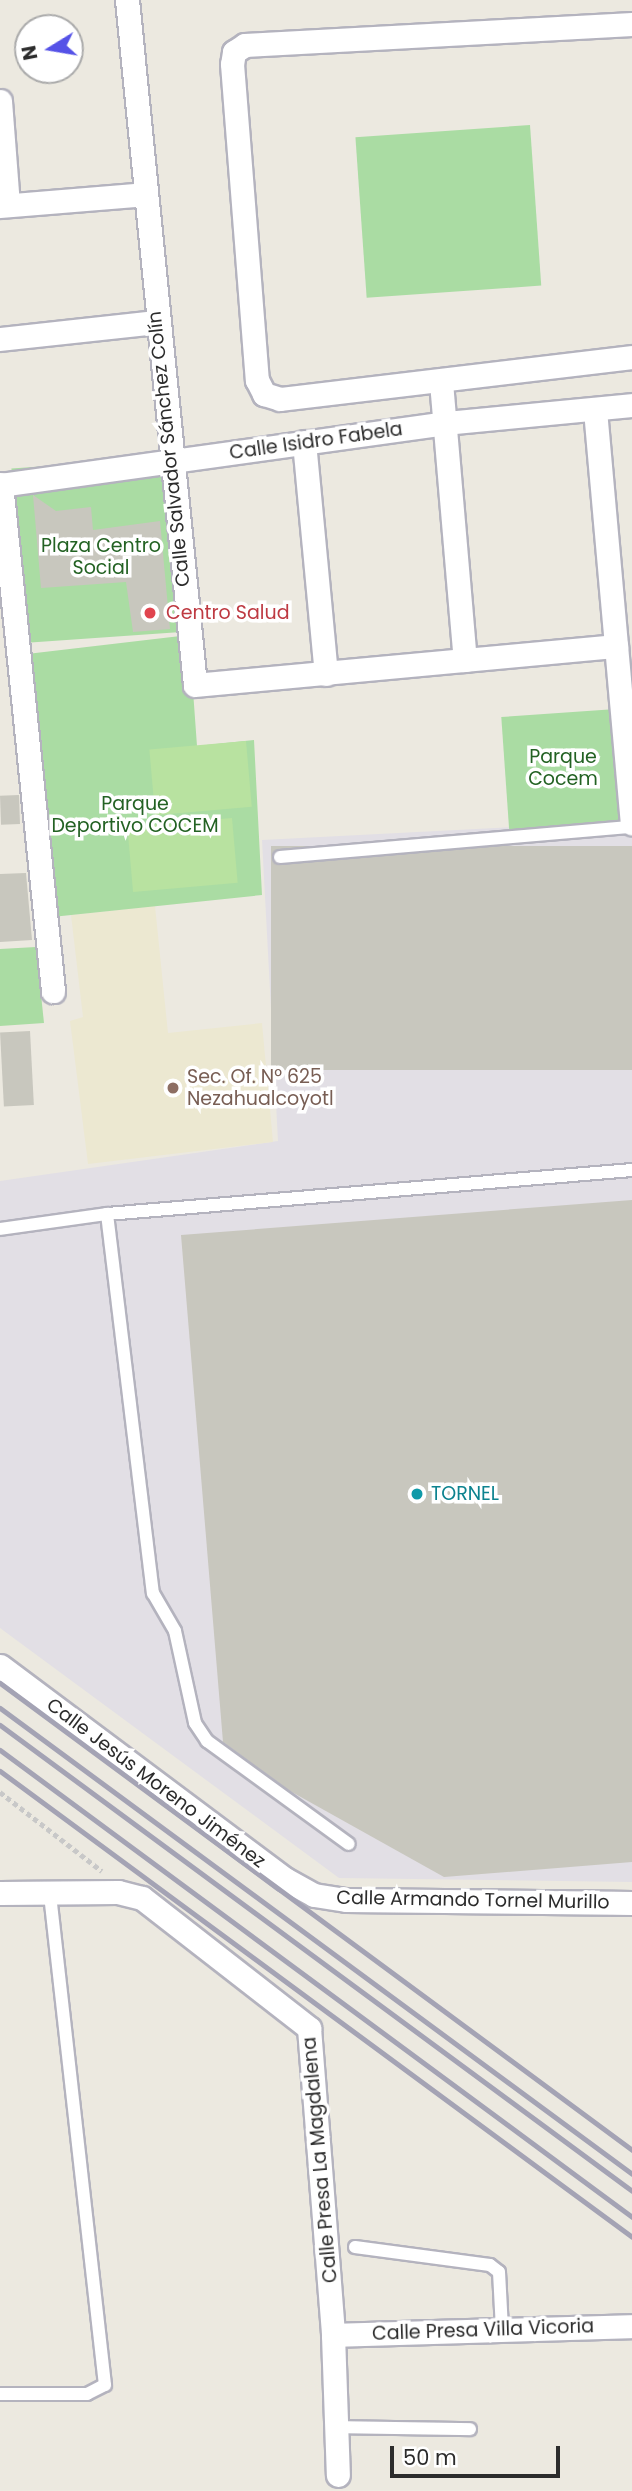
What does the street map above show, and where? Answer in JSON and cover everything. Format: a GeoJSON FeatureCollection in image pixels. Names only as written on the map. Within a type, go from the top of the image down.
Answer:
{"type":"FeatureCollection","features":[{"type":"Feature","properties":{"kind":"street","name":"Calle Salvador Sánchez Colín"},"geometry":{"type":"LineString","coordinates":[[127,0],[156,322],[195,685],[617,646]]}},
{"type":"Feature","properties":{"kind":"street"},"geometry":{"type":"LineString","coordinates":[[632,24],[245,45],[234,52],[257,380],[264,394],[280,399],[632,358]]}},
{"type":"Feature","properties":{"kind":"street"},"geometry":{"type":"LineString","coordinates":[[0,101],[4,205],[145,194]]}},
{"type":"Feature","properties":{"kind":"street"},"geometry":{"type":"LineString","coordinates":[[0,340],[156,322]]}},
{"type":"Feature","properties":{"kind":"street"},"geometry":{"type":"LineString","coordinates":[[441,382],[465,660]]}},
{"type":"Feature","properties":{"kind":"street","name":"Calle Isidro Fabela"},"geometry":{"type":"LineString","coordinates":[[1,484],[445,423],[632,405]]}},
{"type":"Feature","properties":{"kind":"street"},"geometry":{"type":"LineString","coordinates":[[595,410],[632,825]]}},
{"type":"Feature","properties":{"kind":"street"},"geometry":{"type":"LineString","coordinates":[[304,442],[326,674]]}},
{"type":"Feature","properties":{"kind":"street"},"geometry":{"type":"LineString","coordinates":[[1,484],[53,990]]}},
{"type":"Feature","properties":{"kind":"street","name":"Calle Jesús Moreno Jiménez"},"geometry":{"type":"LineString","coordinates":[[0,1666],[285,1879],[314,1895]]}},
{"type":"Feature","properties":{"kind":"street"},"geometry":{"type":"LineString","coordinates":[[0,1893],[50,1893]]}},
{"type":"Feature","properties":{"kind":"street","name":"Calle Presa La Magdalena"},"geometry":{"type":"LineString","coordinates":[[50,1893],[130,1893],[298,2015],[309,2028],[333,2335],[338,2475]]}},
{"type":"Feature","properties":{"kind":"street","name":"Calle Armando Tornel Murillo"},"geometry":{"type":"LineString","coordinates":[[314,1895],[346,1900],[632,1903]]}},
{"type":"Feature","properties":{"kind":"street","name":"Calle Presa Villa Vicoria"},"geometry":{"type":"LineString","coordinates":[[333,2335],[632,2326]]}},
{"type":"Feature","properties":{"kind":"lane"},"geometry":{"type":"LineString","coordinates":[[280,857],[632,825]]}},
{"type":"Feature","properties":{"kind":"lane"},"geometry":{"type":"LineString","coordinates":[[0,1229],[107,1214],[632,1170]]}},
{"type":"Feature","properties":{"kind":"lane"},"geometry":{"type":"LineString","coordinates":[[107,1214],[153,1593],[175,1631],[195,1723],[207,1741],[349,1844]]}},
{"type":"Feature","properties":{"kind":"lane"},"geometry":{"type":"LineString","coordinates":[[0,2394],[87,2394],[105,2385],[50,1893]]}},
{"type":"Feature","properties":{"kind":"lane"},"geometry":{"type":"LineString","coordinates":[[355,2247],[490,2265],[499,2272],[502,2329]]}},
{"type":"Feature","properties":{"kind":"lane"},"geometry":{"type":"LineString","coordinates":[[336,2427],[470,2429]]}},
{"type":"Feature","properties":{"kind":"path"},"geometry":{"type":"LineString","coordinates":[[0,1792],[76,1849]]}},
{"type":"Feature","properties":{"kind":"shaded area"},"geometry":{"type":"Polygon","coordinates":[[[632,821],[632,1882],[339,1878],[0,1628],[0,1181],[278,1141],[262,840],[632,821]]]}},
{"type":"Feature","properties":{"kind":"shaded area","name":"Sec. Of. N° 625 Nezahualcoyotl"},"geometry":{"type":"Polygon","coordinates":[[[155,906],[168,1033],[262,1023],[273,1142],[88,1164],[70,1021],[83,1017],[71,915],[155,906]]]}},
{"type":"Feature","properties":{"kind":"green space"},"geometry":{"type":"Polygon","coordinates":[[[530,125],[541,286],[367,298],[355,137],[530,125]]]}},
{"type":"Feature","properties":{"kind":"green space","name":"Plaza Centro Social"},"geometry":{"type":"Polygon","coordinates":[[[176,457],[188,632],[24,643],[11,469],[176,457]]]}},
{"type":"Feature","properties":{"kind":"green space","name":"Parque Deportivo COCEM"},"geometry":{"type":"Polygon","coordinates":[[[189,635],[197,746],[254,740],[262,895],[52,917],[27,654],[189,635]]]}},
{"type":"Feature","properties":{"kind":"green space","name":"Parque Cocem"},"geometry":{"type":"Polygon","coordinates":[[[616,709],[624,822],[509,830],[501,717],[616,709]]]}},
{"type":"Feature","properties":{"kind":"green space"},"geometry":{"type":"Polygon","coordinates":[[[246,741],[252,807],[155,815],[149,749],[246,741]]]}},
{"type":"Feature","properties":{"kind":"green space"},"geometry":{"type":"Polygon","coordinates":[[[232,818],[238,883],[133,892],[127,827],[232,818]]]}},
{"type":"Feature","properties":{"kind":"green space"},"geometry":{"type":"Polygon","coordinates":[[[36,947],[44,1023],[0,1026],[0,949],[36,947]]]}},
{"type":"Feature","properties":{"kind":"building"},"geometry":{"type":"Polygon","coordinates":[[[33,495],[56,511],[91,507],[93,530],[160,521],[170,629],[133,632],[126,582],[41,588],[33,495]]]}},
{"type":"Feature","properties":{"kind":"building"},"geometry":{"type":"Polygon","coordinates":[[[19,795],[20,824],[1,825],[0,796],[19,795]]]}},
{"type":"Feature","properties":{"kind":"building"},"geometry":{"type":"Polygon","coordinates":[[[271,846],[632,846],[632,1070],[271,1070],[271,846]]]}},
{"type":"Feature","properties":{"kind":"building"},"geometry":{"type":"Polygon","coordinates":[[[26,873],[32,940],[0,942],[0,874],[26,873]]]}},
{"type":"Feature","properties":{"kind":"building"},"geometry":{"type":"Polygon","coordinates":[[[30,1031],[34,1105],[4,1106],[0,1033],[30,1031]]]}},
{"type":"Feature","properties":{"kind":"building","name":"TORNEL"},"geometry":{"type":"Polygon","coordinates":[[[632,1200],[632,1862],[444,1877],[290,1791],[223,1742],[181,1235],[632,1200]]]}},
{"type":"Feature","properties":{"kind":"railway"},"geometry":{"type":"LineString","coordinates":[[0,1683],[632,2150]]}},
{"type":"Feature","properties":{"kind":"railway"},"geometry":{"type":"LineString","coordinates":[[0,1708],[632,2174]]}},
{"type":"Feature","properties":{"kind":"railway"},"geometry":{"type":"LineString","coordinates":[[0,1725],[632,2191]]}},
{"type":"Feature","properties":{"kind":"railway"},"geometry":{"type":"LineString","coordinates":[[0,1750],[632,2217]]}},
{"type":"Feature","properties":{"kind":"railway"},"geometry":{"type":"LineString","coordinates":[[0,1771],[632,2237]]}},
{"type":"Feature","properties":{"kind":"place","name":"Centro Salud"},"geometry":{"type":"Point","coordinates":[150,613]}},
{"type":"Feature","properties":{"kind":"place","name":"Sec. Of. N° 625 Nezahualcoyotl"},"geometry":{"type":"Point","coordinates":[173,1088]}},
{"type":"Feature","properties":{"kind":"place","name":"TORNEL"},"geometry":{"type":"Point","coordinates":[417,1494]}}]}
